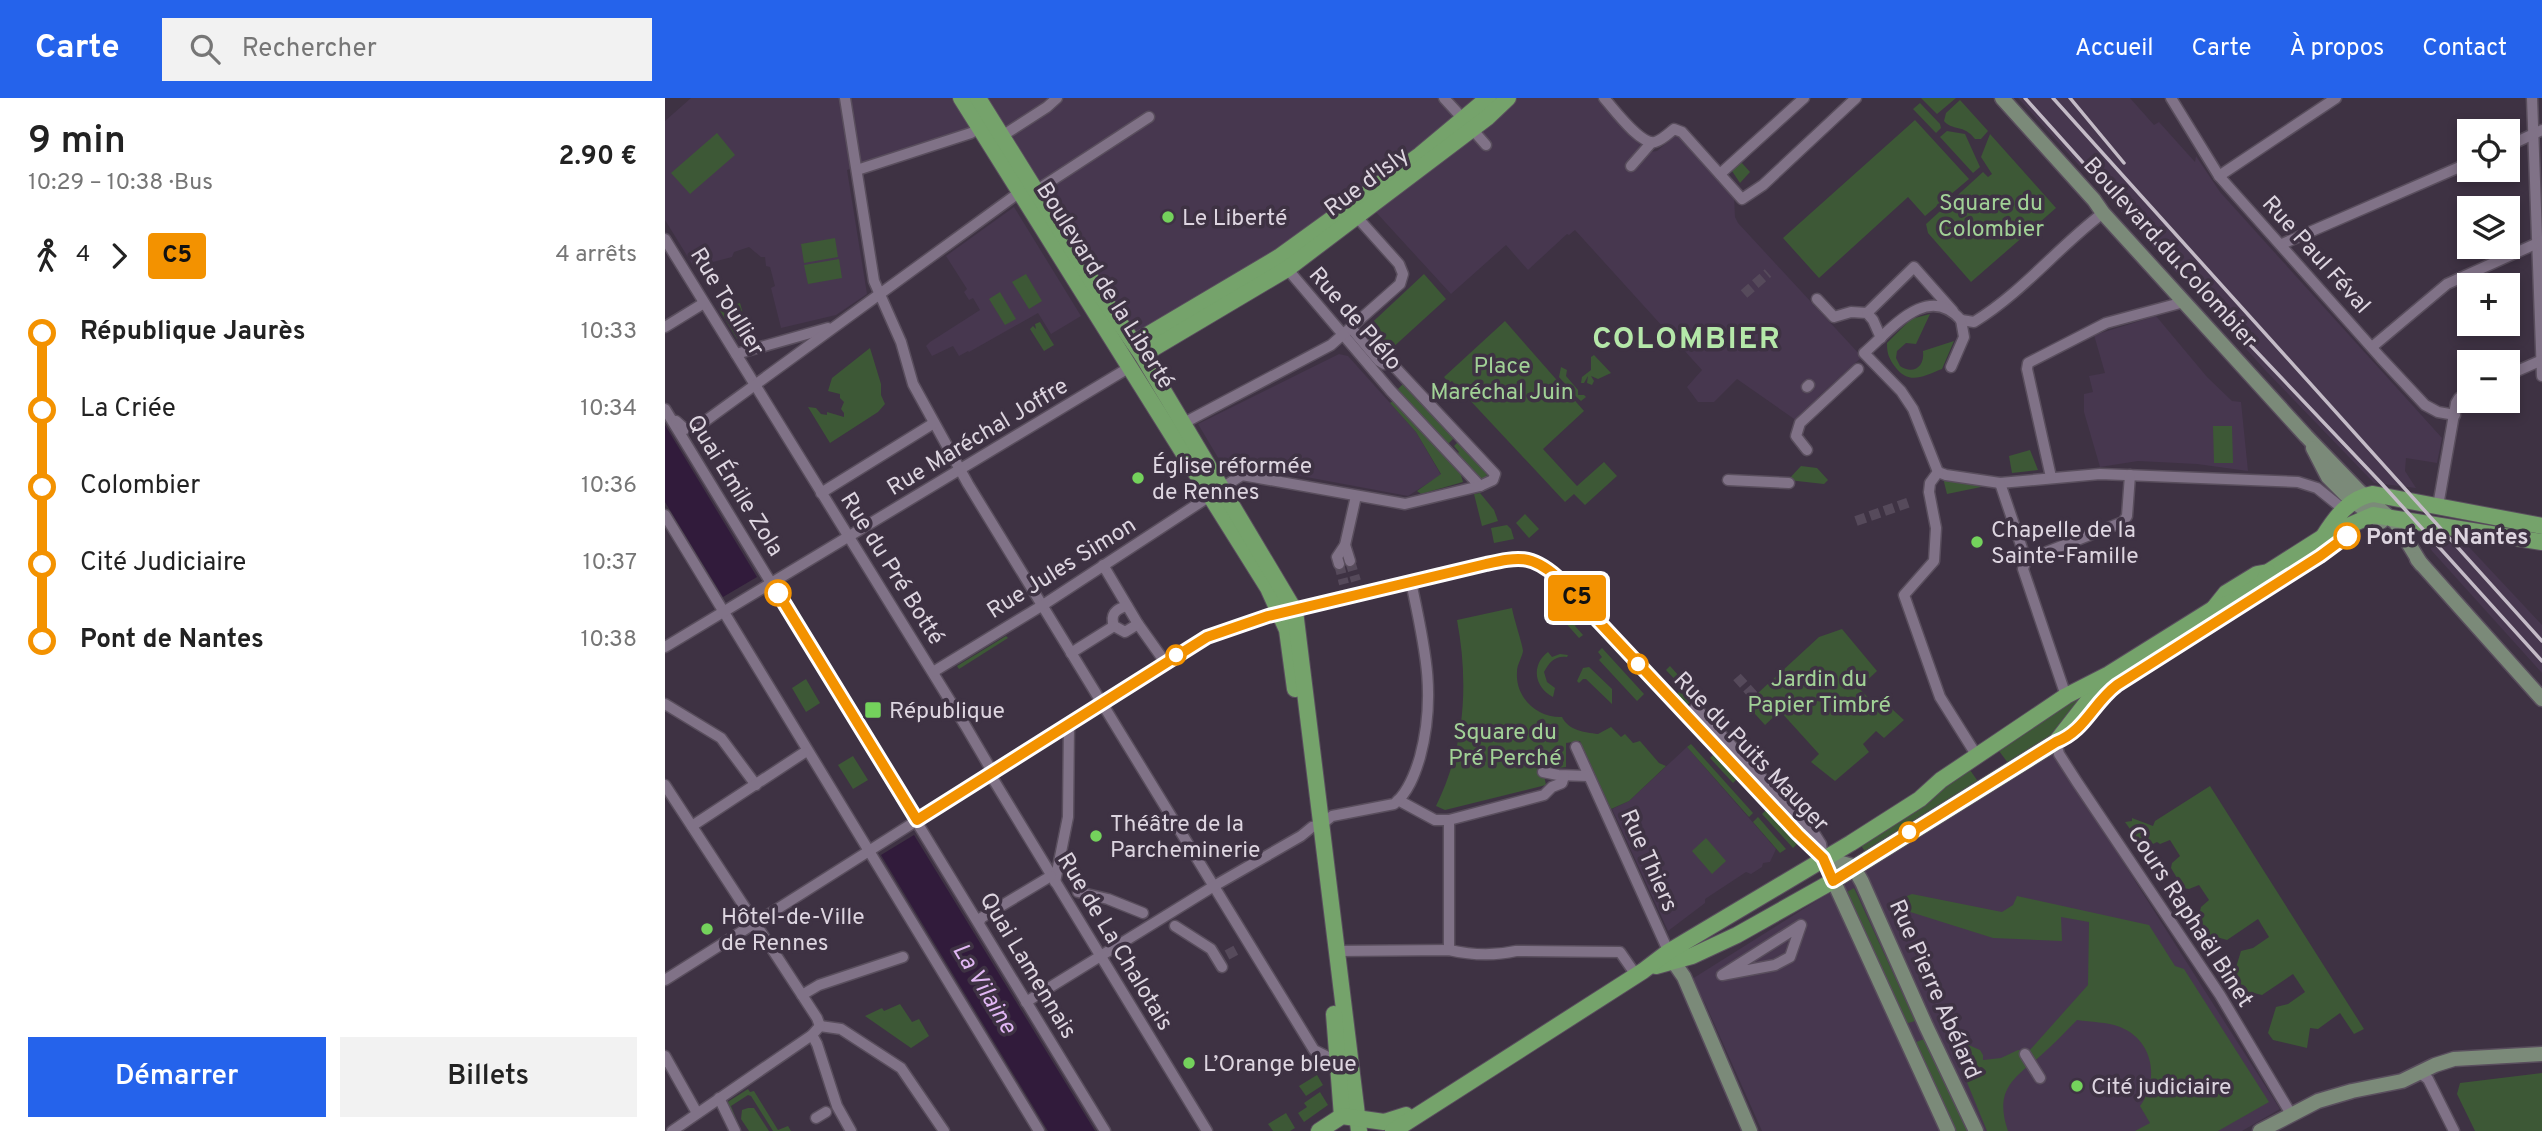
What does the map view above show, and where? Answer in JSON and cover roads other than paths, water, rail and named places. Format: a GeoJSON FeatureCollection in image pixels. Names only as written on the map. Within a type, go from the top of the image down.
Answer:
{"type":"FeatureCollection","features":[{"type":"Feature","properties":{"kind":"main road","name":"Boulevard de la Liberté"},"geometry":{"type":"LineString","coordinates":[[961,98],[1002,136],[1083,290],[1135,355],[1182,424],[1268,588],[1288,612],[1287,630],[1336,951],[1340,1125]]}},
{"type":"Feature","properties":{"kind":"main road","name":"Boulevard de la Liberté"},"geometry":{"type":"LineString","coordinates":[[978,98],[986,124],[1102,297],[1217,492]]}},
{"type":"Feature","properties":{"kind":"main road"},"geometry":{"type":"LineString","coordinates":[[1469,126],[1488,98]]}},
{"type":"Feature","properties":{"kind":"main road"},"geometry":{"type":"LineString","coordinates":[[1469,126],[1508,98]]}},
{"type":"Feature","properties":{"kind":"main road","name":"Rue d'Isly"},"geometry":{"type":"LineString","coordinates":[[1135,355],[1356,216],[1469,126]]}},
{"type":"Feature","properties":{"kind":"main road","name":"Rue d'Isly"},"geometry":{"type":"LineString","coordinates":[[1283,263],[1411,162],[1469,126]]}},
{"type":"Feature","properties":{"kind":"main road"},"geometry":{"type":"LineString","coordinates":[[2323,537],[2354,502],[2379,495],[2542,526]]}},
{"type":"Feature","properties":{"kind":"main road"},"geometry":{"type":"LineString","coordinates":[[1393,1131],[1642,971],[1920,799],[1941,780],[2066,696],[2109,674],[2213,608],[2235,601],[2246,594],[2263,583],[2268,572],[2323,537],[2374,515],[2542,542]]}},
{"type":"Feature","properties":{"kind":"main road"},"geometry":{"type":"LineString","coordinates":[[1670,956],[1692,956],[1737,935],[1833,881],[1853,866],[2056,742],[2109,674]]}},
{"type":"Feature","properties":{"kind":"main road","name":"Boulevard de la Liberté"},"geometry":{"type":"LineString","coordinates":[[1317,826],[1338,1062],[1340,1125]]}},
{"type":"Feature","properties":{"kind":"main road"},"geometry":{"type":"LineString","coordinates":[[1340,1125],[1388,1121],[1434,1104]]}},
{"type":"Feature","properties":{"kind":"street"},"geometry":{"type":"LineString","coordinates":[[845,98],[874,281],[901,342],[913,384],[960,470],[1214,886],[1244,945],[1314,1050],[1338,1062]]}},
{"type":"Feature","properties":{"kind":"street"},"geometry":{"type":"LineString","coordinates":[[1002,136],[1057,98]]}},
{"type":"Feature","properties":{"kind":"street"},"geometry":{"type":"LineString","coordinates":[[1444,98],[1486,145]]}},
{"type":"Feature","properties":{"kind":"street"},"geometry":{"type":"LineString","coordinates":[[1604,98],[1642,140],[1651,143]]}},
{"type":"Feature","properties":{"kind":"street"},"geometry":{"type":"LineString","coordinates":[[1720,174],[1804,98]]}},
{"type":"Feature","properties":{"kind":"street","name":"Boulevard du Colombier"},"geometry":{"type":"LineString","coordinates":[[2002,98],[2306,436],[2354,502]]}},
{"type":"Feature","properties":{"kind":"street","name":"Rue Paul Féval"},"geometry":{"type":"LineString","coordinates":[[2171,98],[2219,176],[2372,347],[2425,405],[2438,412],[2455,415]]}},
{"type":"Feature","properties":{"kind":"street"},"geometry":{"type":"LineString","coordinates":[[2219,176],[2336,98]]}},
{"type":"Feature","properties":{"kind":"street"},"geometry":{"type":"LineString","coordinates":[[2534,98],[2542,107]]}},
{"type":"Feature","properties":{"kind":"street"},"geometry":{"type":"LineString","coordinates":[[2534,98],[2538,132],[2542,376]]}},
{"type":"Feature","properties":{"kind":"street"},"geometry":{"type":"LineString","coordinates":[[1632,166],[1651,143],[1660,140],[1674,129],[1682,132],[1742,199],[1763,185],[1852,99]]}},
{"type":"Feature","properties":{"kind":"street"},"geometry":{"type":"LineString","coordinates":[[666,410],[685,429],[704,422],[834,326],[1029,191],[1149,117]]}},
{"type":"Feature","properties":{"kind":"street"},"geometry":{"type":"LineString","coordinates":[[857,170],[971,133],[986,124]]}},
{"type":"Feature","properties":{"kind":"street"},"geometry":{"type":"LineString","coordinates":[[2520,140],[2538,132]]}},
{"type":"Feature","properties":{"kind":"street"},"geometry":{"type":"LineString","coordinates":[[2282,244],[2457,168]]}},
{"type":"Feature","properties":{"kind":"street"},"geometry":{"type":"LineString","coordinates":[[2103,213],[2011,296],[1974,322],[1938,307],[1917,309],[1902,318],[1864,354],[1901,391],[1913,409],[1938,472],[2000,484],[2051,477],[2130,475],[2310,484],[2331,497],[2354,502],[2391,518],[2402,531],[2421,564]]}},
{"type":"Feature","properties":{"kind":"street"},"geometry":{"type":"LineString","coordinates":[[1182,424],[1331,345],[1403,279],[1399,264],[1356,216]]}},
{"type":"Feature","properties":{"kind":"street","name":"Rue Toullier"},"geometry":{"type":"LineString","coordinates":[[665,239],[755,386]]}},
{"type":"Feature","properties":{"kind":"street"},"geometry":{"type":"LineString","coordinates":[[2372,347],[2447,284],[2540,242]]}},
{"type":"Feature","properties":{"kind":"street","name":"Rue de Plélo"},"geometry":{"type":"LineString","coordinates":[[1283,263],[1379,361],[1384,364],[1391,363],[1495,474],[1493,480],[1480,486],[1391,391],[1347,331]]}},
{"type":"Feature","properties":{"kind":"street"},"geometry":{"type":"LineString","coordinates":[[1870,316],[1914,267],[1958,316],[1964,337],[1951,367]]}},
{"type":"Feature","properties":{"kind":"street"},"geometry":{"type":"LineString","coordinates":[[1817,299],[1834,317],[1851,312],[1870,316]]}},
{"type":"Feature","properties":{"kind":"street"},"geometry":{"type":"LineString","coordinates":[[2051,477],[2027,369],[2028,363],[2106,323],[2184,302]]}},
{"type":"Feature","properties":{"kind":"street"},"geometry":{"type":"LineString","coordinates":[[665,327],[704,303]]}},
{"type":"Feature","properties":{"kind":"street"},"geometry":{"type":"LineString","coordinates":[[1870,316],[1881,338]]}},
{"type":"Feature","properties":{"kind":"street"},"geometry":{"type":"LineString","coordinates":[[736,354],[834,326]]}},
{"type":"Feature","properties":{"kind":"street","name":"Rue Maréchal Joffre"},"geometry":{"type":"LineString","coordinates":[[665,647],[960,470],[1135,355]]}},
{"type":"Feature","properties":{"kind":"street"},"geometry":{"type":"LineString","coordinates":[[2520,370],[2542,360]]}},
{"type":"Feature","properties":{"kind":"street"},"geometry":{"type":"LineString","coordinates":[[1808,450],[1796,436],[1800,424],[1858,369]]}},
{"type":"Feature","properties":{"kind":"street","name":"Rue du Pré Botté"},"geometry":{"type":"LineString","coordinates":[[755,386],[933,672],[986,761],[989,774]]}},
{"type":"Feature","properties":{"kind":"street"},"geometry":{"type":"LineString","coordinates":[[2438,506],[2457,406]]}},
{"type":"Feature","properties":{"kind":"street","name":"Quai Émile Zola"},"geometry":{"type":"LineString","coordinates":[[666,410],[917,820]]}},
{"type":"Feature","properties":{"kind":"street"},"geometry":{"type":"LineString","coordinates":[[821,493],[934,423]]}},
{"type":"Feature","properties":{"kind":"street","name":"Boulevard du Colombier"},"geometry":{"type":"LineString","coordinates":[[2306,436],[2328,477],[2354,502]]}},
{"type":"Feature","properties":{"kind":"street"},"geometry":{"type":"LineString","coordinates":[[2310,484],[2319,476],[2320,463]]}},
{"type":"Feature","properties":{"kind":"street"},"geometry":{"type":"LineString","coordinates":[[1938,472],[1930,483],[1929,492],[1936,528],[1934,561],[1904,595],[1940,697],[1977,756]]}},
{"type":"Feature","properties":{"kind":"street","name":"Rue Jules Simon"},"geometry":{"type":"LineString","coordinates":[[933,672],[1042,605],[1242,475],[1405,505],[1480,486]]}},
{"type":"Feature","properties":{"kind":"street"},"geometry":{"type":"LineString","coordinates":[[2026,560],[2123,522],[2127,516],[2130,475]]}},
{"type":"Feature","properties":{"kind":"street"},"geometry":{"type":"LineString","coordinates":[[1728,480],[1789,484]]}},
{"type":"Feature","properties":{"kind":"street"},"geometry":{"type":"LineString","coordinates":[[2000,484],[2026,560],[2023,569],[2066,696]]}},
{"type":"Feature","properties":{"kind":"street"},"geometry":{"type":"LineString","coordinates":[[1345,562],[1337,557],[1345,545],[1356,496]]}},
{"type":"Feature","properties":{"kind":"street"},"geometry":{"type":"LineString","coordinates":[[2354,502],[2374,515],[2421,564],[2542,699]]}},
{"type":"Feature","properties":{"kind":"street"},"geometry":{"type":"LineString","coordinates":[[665,515],[1038,1131]]}},
{"type":"Feature","properties":{"kind":"street"},"geometry":{"type":"LineString","coordinates":[[2412,550],[2412,537],[2421,523]]}},
{"type":"Feature","properties":{"kind":"street","name":"Rue du Puits Mauger"},"geometry":{"type":"LineString","coordinates":[[1411,582],[1510,559],[1540,562],[1823,858],[1853,866]]}},
{"type":"Feature","properties":{"kind":"street"},"geometry":{"type":"LineString","coordinates":[[1103,565],[1138,624],[1165,662]]}},
{"type":"Feature","properties":{"kind":"street"},"geometry":{"type":"LineString","coordinates":[[665,980],[1207,637],[1288,612],[1411,582],[1428,663],[1429,709],[1415,774],[1398,800],[1394,804],[1332,816],[1026,1002]]}},
{"type":"Feature","properties":{"kind":"street"},"geometry":{"type":"LineString","coordinates":[[1350,583],[1353,596]]}},
{"type":"Feature","properties":{"kind":"street"},"geometry":{"type":"LineString","coordinates":[[1127,606],[1114,613],[1114,626],[1125,632],[1138,624]]}},
{"type":"Feature","properties":{"kind":"street"},"geometry":{"type":"LineString","coordinates":[[1071,653],[1114,626]]}},
{"type":"Feature","properties":{"kind":"street"},"geometry":{"type":"LineString","coordinates":[[665,704],[722,738],[756,785]]}},
{"type":"Feature","properties":{"kind":"street","name":"Rue du Puits Mauger"},"geometry":{"type":"LineString","coordinates":[[1687,716],[1696,708],[1814,833],[1821,844],[1823,858],[1833,881]]}},
{"type":"Feature","properties":{"kind":"street"},"geometry":{"type":"LineString","coordinates":[[979,923],[985,915],[1053,879],[1068,817],[1069,723]]}},
{"type":"Feature","properties":{"kind":"street","name":"Cours Raphaël Binet"},"geometry":{"type":"LineString","coordinates":[[2056,742],[2059,754],[2220,995],[2291,1114]]}},
{"type":"Feature","properties":{"kind":"street","name":"Rue Thiers"},"geometry":{"type":"LineString","coordinates":[[1576,747],[1670,956]]}},
{"type":"Feature","properties":{"kind":"street"},"geometry":{"type":"LineString","coordinates":[[692,826],[805,751]]}},
{"type":"Feature","properties":{"kind":"street"},"geometry":{"type":"LineString","coordinates":[[1543,772],[1564,776],[1588,776]]}},
{"type":"Feature","properties":{"kind":"street","name":"Rue de La Chalotais"},"geometry":{"type":"LineString","coordinates":[[989,774],[1207,1131]]}},
{"type":"Feature","properties":{"kind":"street"},"geometry":{"type":"LineString","coordinates":[[1398,800],[1434,820],[1449,820],[1544,795],[1552,787],[1562,783],[1564,776]]}},
{"type":"Feature","properties":{"kind":"street"},"geometry":{"type":"LineString","coordinates":[[665,785],[820,1026]]}},
{"type":"Feature","properties":{"kind":"street","name":"Quai Lamennais"},"geometry":{"type":"LineString","coordinates":[[917,820],[1105,1131]]}},
{"type":"Feature","properties":{"kind":"street"},"geometry":{"type":"LineString","coordinates":[[1449,820],[1449,950]]}},
{"type":"Feature","properties":{"kind":"street","name":"Rue Pierre Abélard"},"geometry":{"type":"LineString","coordinates":[[1853,866],[1976,1131]]}},
{"type":"Feature","properties":{"kind":"street","name":"Rue Pierre Abélard"},"geometry":{"type":"LineString","coordinates":[[1833,881],[1948,1131]]}},
{"type":"Feature","properties":{"kind":"street"},"geometry":{"type":"LineString","coordinates":[[1078,892],[1108,899],[1143,913]]}},
{"type":"Feature","properties":{"kind":"street"},"geometry":{"type":"LineString","coordinates":[[1175,926],[1211,949],[1222,961]]}},
{"type":"Feature","properties":{"kind":"street"},"geometry":{"type":"LineString","coordinates":[[1801,926],[1790,957],[1775,965],[1722,975],[1801,926]]}},
{"type":"Feature","properties":{"kind":"street"},"geometry":{"type":"LineString","coordinates":[[1336,951],[1449,950],[1464,954],[1502,954],[1516,951],[1620,952],[1642,971]]}},
{"type":"Feature","properties":{"kind":"street"},"geometry":{"type":"LineString","coordinates":[[1670,956],[1684,977],[1750,1131]]}},
{"type":"Feature","properties":{"kind":"street"},"geometry":{"type":"LineString","coordinates":[[802,995],[819,985],[903,957]]}},
{"type":"Feature","properties":{"kind":"street"},"geometry":{"type":"LineString","coordinates":[[672,1131],[812,1035],[820,1026]]}},
{"type":"Feature","properties":{"kind":"street"},"geometry":{"type":"LineString","coordinates":[[820,1026],[841,1029],[901,1068],[944,1131]]}},
{"type":"Feature","properties":{"kind":"street"},"geometry":{"type":"LineString","coordinates":[[1904,1036],[1926,1026]]}},
{"type":"Feature","properties":{"kind":"street"},"geometry":{"type":"LineString","coordinates":[[812,1035],[817,1044],[827,1111],[851,1131]]}},
{"type":"Feature","properties":{"kind":"street"},"geometry":{"type":"LineString","coordinates":[[2025,1054],[2040,1078]]}},
{"type":"Feature","properties":{"kind":"street"},"geometry":{"type":"LineString","coordinates":[[2260,1131],[2318,1101],[2402,1081],[2454,1059],[2542,1054]]}},
{"type":"Feature","properties":{"kind":"street"},"geometry":{"type":"LineString","coordinates":[[665,1056],[697,1113]]}},
{"type":"Feature","properties":{"kind":"street"},"geometry":{"type":"LineString","coordinates":[[2420,1073],[2428,1079],[2454,1131]]}},
{"type":"Feature","properties":{"kind":"street"},"geometry":{"type":"LineString","coordinates":[[719,1098],[735,1131]]}},
{"type":"Feature","properties":{"kind":"water"},"geometry":{"type":"Polygon","coordinates":[[[665,425],[757,577],[723,597],[665,502],[665,425]]]}},
{"type":"Feature","properties":{"kind":"water","name":"La Vilaine"},"geometry":{"type":"Polygon","coordinates":[[[914,835],[1095,1131],[1048,1131],[881,855],[914,835]]]}},
{"type":"Feature","properties":{"kind":"tunnel"},"geometry":{"type":"LineString","coordinates":[[1744,294],[1768,273]]}},
{"type":"Feature","properties":{"kind":"tunnel"},"geometry":{"type":"LineString","coordinates":[[1856,521],[1910,502]]}},
{"type":"Feature","properties":{"kind":"tunnel"},"geometry":{"type":"LineString","coordinates":[[1350,561],[1356,581]]}},
{"type":"Feature","properties":{"kind":"tunnel"},"geometry":{"type":"LineString","coordinates":[[1339,564],[1344,584]]}},
{"type":"Feature","properties":{"kind":"tunnel"},"geometry":{"type":"LineString","coordinates":[[1737,677],[1754,696]]}},
{"type":"Feature","properties":{"kind":"tunnel"},"geometry":{"type":"LineString","coordinates":[[1227,955],[1240,948]]}},
{"type":"Feature","properties":{"kind":"railway"},"geometry":{"type":"LineString","coordinates":[[2025,98],[2183,274],[2382,484],[2542,661]]}},
{"type":"Feature","properties":{"kind":"railway"},"geometry":{"type":"LineString","coordinates":[[2053,98],[2542,641]]}},
{"type":"Feature","properties":{"kind":"railway"},"geometry":{"type":"LineString","coordinates":[[2070,98],[2124,163]]}},
{"type":"Feature","properties":{"kind":"place","name":"Le Liberté"},"geometry":{"type":"Point","coordinates":[1168,217]}},
{"type":"Feature","properties":{"kind":"place","name":"Église réformée de Rennes"},"geometry":{"type":"Point","coordinates":[1138,478]}},
{"type":"Feature","properties":{"kind":"place","name":"Pont de Nantes"},"geometry":{"type":"Point","coordinates":[2347,536]}},
{"type":"Feature","properties":{"kind":"place","name":"Chapelle de la Sainte-Famille"},"geometry":{"type":"Point","coordinates":[1977,542]}},
{"type":"Feature","properties":{"kind":"place","name":"République"},"geometry":{"type":"Point","coordinates":[873,710]}},
{"type":"Feature","properties":{"kind":"place","name":"Théâtre de la Parcheminerie"},"geometry":{"type":"Point","coordinates":[1096,836]}},
{"type":"Feature","properties":{"kind":"place","name":"Hôtel-de-Ville de Rennes"},"geometry":{"type":"Point","coordinates":[707,929]}},
{"type":"Feature","properties":{"kind":"place","name":"L’Orange bleue"},"geometry":{"type":"Point","coordinates":[1189,1063]}},
{"type":"Feature","properties":{"kind":"place","name":"Cité judiciaire"},"geometry":{"type":"Point","coordinates":[2077,1086]}},
{"type":"Feature","properties":{"kind":"district","name":"COLOMBIER"},"geometry":{"type":"Point","coordinates":[1687,338]}},
{"type":"Feature","properties":{"kind":"park label","name":"Square du Colombier"},"geometry":{"type":"Point","coordinates":[1991,215]}},
{"type":"Feature","properties":{"kind":"park label","name":"Place Maréchal Juin"},"geometry":{"type":"Point","coordinates":[1502,378]}},
{"type":"Feature","properties":{"kind":"park label","name":"Jardin du Papier Timbré"},"geometry":{"type":"Point","coordinates":[1819,691]}},
{"type":"Feature","properties":{"kind":"park label","name":"Square du Pré Perché"},"geometry":{"type":"Point","coordinates":[1505,744]}}]}
